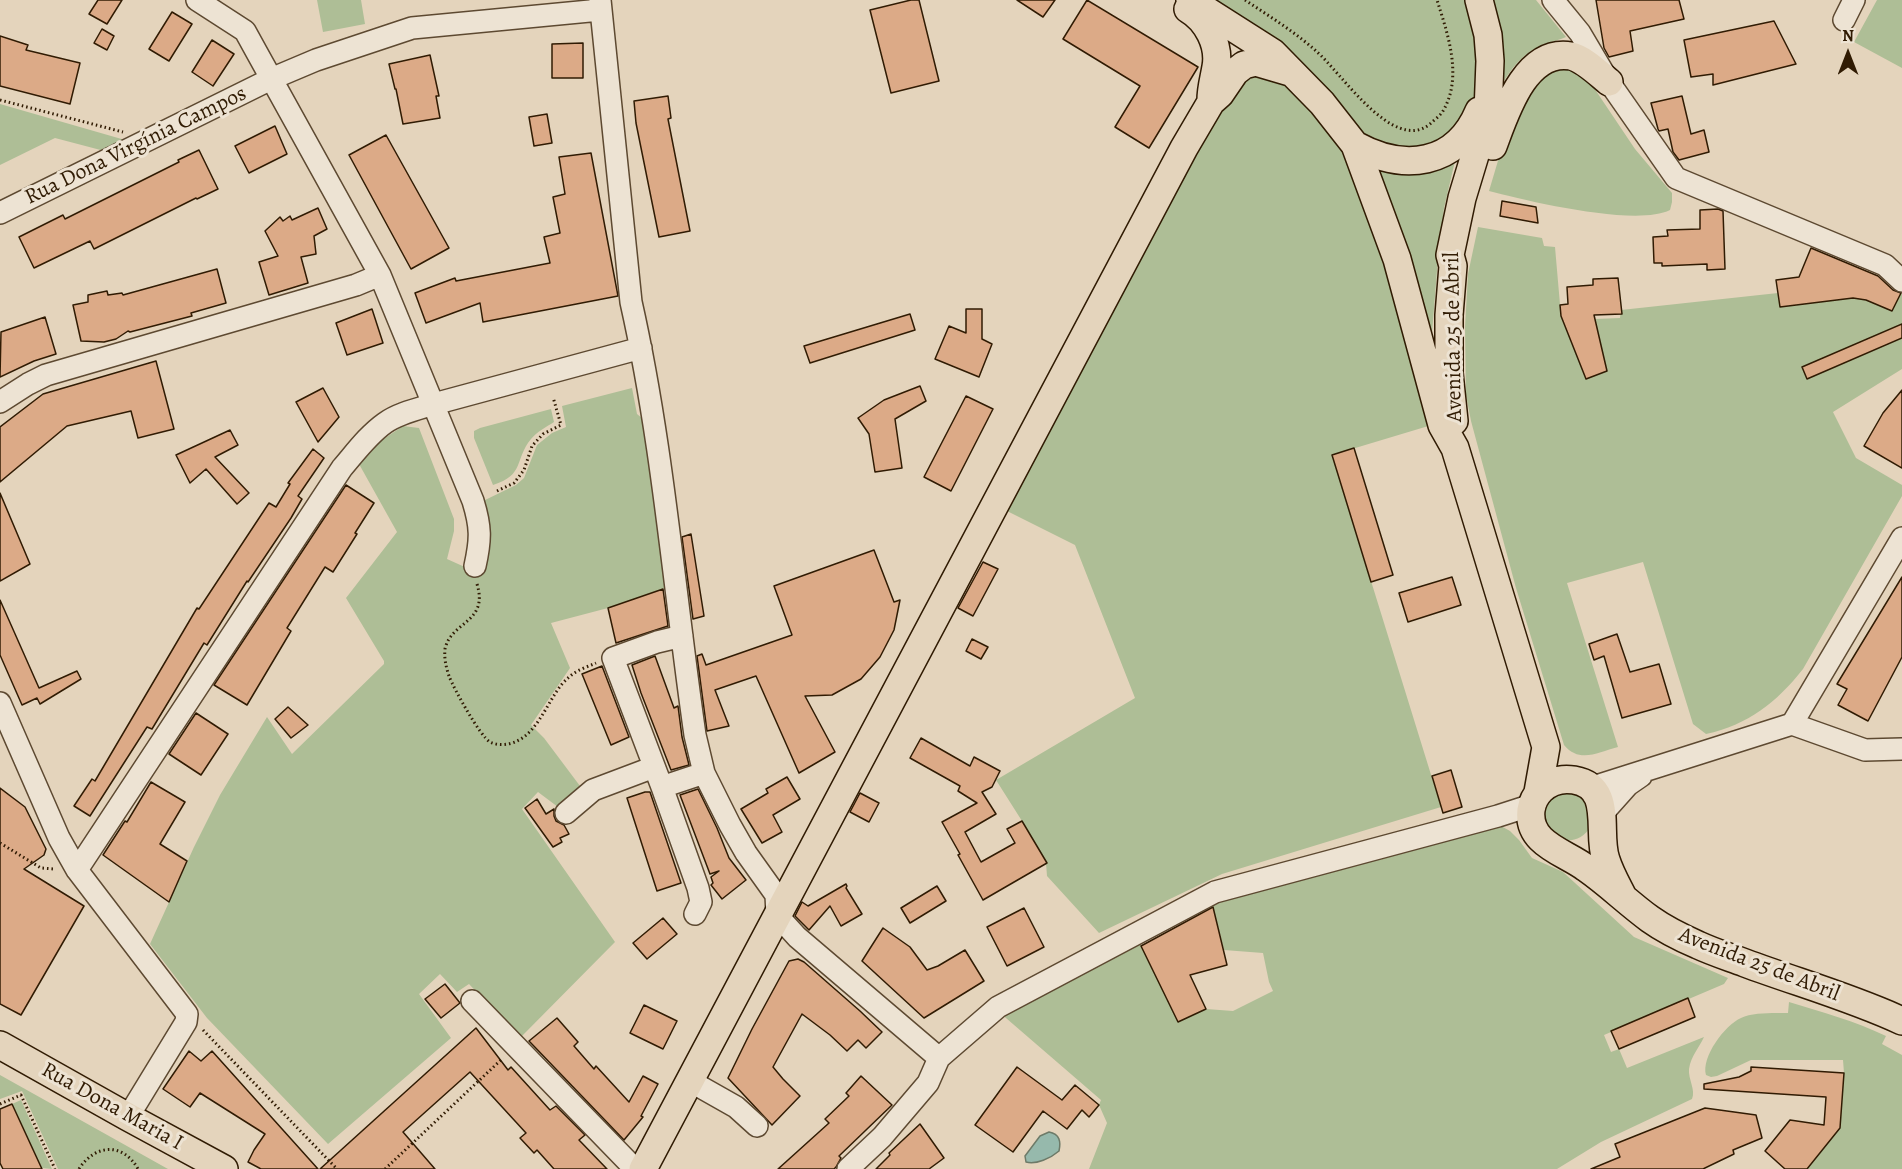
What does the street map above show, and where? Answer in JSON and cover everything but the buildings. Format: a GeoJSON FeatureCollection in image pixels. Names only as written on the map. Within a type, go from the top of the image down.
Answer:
{"type":"FeatureCollection","features":[{"type":"Feature","properties":{"kind":"main road"},"geometry":{"type":"LineString","coordinates":[[1174,0],[1193,12],[1207,27],[1214,43],[1217,64],[1211,88],[1211,102]]}},
{"type":"Feature","properties":{"kind":"main road","name":"Avenida 25 de Abril"},"geometry":{"type":"LineString","coordinates":[[1190,0],[1272,53],[1322,103],[1355,145],[1397,259],[1442,425],[1455,448],[1545,747],[1531,824],[1535,833],[1548,846],[1586,867],[1651,920],[1698,946],[1902,1021]]}},
{"type":"Feature","properties":{"kind":"main road","name":"Avenida 25 de Abril"},"geometry":{"type":"LineString","coordinates":[[1455,448],[1455,425],[1449,373],[1449,315],[1453,266],[1450,255],[1462,198],[1488,112],[1490,61],[1488,35],[1479,0]]}},
{"type":"Feature","properties":{"kind":"main road"},"geometry":{"type":"LineString","coordinates":[[1453,266],[1460,256],[1473,200],[1491,149],[1519,85],[1535,66],[1551,57],[1571,56],[1588,65],[1609,82]]}},
{"type":"Feature","properties":{"kind":"main road"},"geometry":{"type":"LineString","coordinates":[[643,1169],[1167,180],[1211,102],[1220,94],[1235,72],[1244,65],[1256,62],[1290,72]]}},
{"type":"Feature","properties":{"kind":"main road","name":"Avenida 25 de Abril"},"geometry":{"type":"LineString","coordinates":[[1355,145],[1370,153],[1398,160],[1438,156],[1464,138],[1474,122],[1488,87]]}},
{"type":"Feature","properties":{"kind":"main road","name":"Avenida 25 de Abril"},"geometry":{"type":"LineString","coordinates":[[1545,747],[1597,795],[1602,820],[1605,859],[1623,897]]}},
{"type":"Feature","properties":{"kind":"main road"},"geometry":{"type":"LineString","coordinates":[[1535,799],[1546,785],[1556,780],[1567,779],[1584,784]]}},
{"type":"Feature","properties":{"kind":"main road"},"geometry":{"type":"LineString","coordinates":[[1556,850],[1578,849],[1588,844],[1596,836],[1602,820]]}},
{"type":"Feature","properties":{"kind":"main road","name":"Rua Dona Maria I"},"geometry":{"type":"LineString","coordinates":[[0,1045],[128,1118],[224,1169]]}},
{"type":"Feature","properties":{"kind":"street"},"geometry":{"type":"LineString","coordinates":[[197,0],[245,31],[380,275],[473,501],[480,525],[476,575]]}},
{"type":"Feature","properties":{"kind":"street"},"geometry":{"type":"LineString","coordinates":[[1552,0],[1580,33],[1609,82],[1676,178],[1885,265],[1902,281]]}},
{"type":"Feature","properties":{"kind":"street"},"geometry":{"type":"LineString","coordinates":[[1844,20],[1854,0]]}},
{"type":"Feature","properties":{"kind":"street"},"geometry":{"type":"LineString","coordinates":[[600,5],[631,302],[652,411],[695,735],[704,773],[735,834],[776,895],[777,915],[797,937],[939,1058]]}},
{"type":"Feature","properties":{"kind":"street","name":"Rua Dona Virgínia Campos"},"geometry":{"type":"LineString","coordinates":[[0,213],[316,60],[412,28],[600,5]]}},
{"type":"Feature","properties":{"kind":"street"},"geometry":{"type":"LineString","coordinates":[[0,402],[46,375],[356,285],[380,275]]}},
{"type":"Feature","properties":{"kind":"street"},"geometry":{"type":"LineString","coordinates":[[71,870],[342,468],[385,423],[400,415],[434,404],[641,348]]}},
{"type":"Feature","properties":{"kind":"street"},"geometry":{"type":"LineString","coordinates":[[1792,724],[1902,538]]}},
{"type":"Feature","properties":{"kind":"street"},"geometry":{"type":"LineString","coordinates":[[682,636],[657,642],[613,658],[699,888],[701,902],[695,914]]}},
{"type":"Feature","properties":{"kind":"street"},"geometry":{"type":"LineString","coordinates":[[0,703],[71,870],[187,1014],[186,1022],[128,1118]]}},
{"type":"Feature","properties":{"kind":"street"},"geometry":{"type":"LineString","coordinates":[[1584,784],[1652,768],[1792,724],[1865,750],[1902,749]]}},
{"type":"Feature","properties":{"kind":"street"},"geometry":{"type":"LineString","coordinates":[[566,813],[593,790],[654,767]]}},
{"type":"Feature","properties":{"kind":"street"},"geometry":{"type":"LineString","coordinates":[[1602,820],[1629,785],[1652,768]]}},
{"type":"Feature","properties":{"kind":"street"},"geometry":{"type":"LineString","coordinates":[[662,788],[704,773]]}},
{"type":"Feature","properties":{"kind":"street"},"geometry":{"type":"LineString","coordinates":[[848,1169],[882,1137],[928,1083],[939,1058],[998,1007],[1215,892],[1498,816],[1535,799]]}},
{"type":"Feature","properties":{"kind":"street"},"geometry":{"type":"LineString","coordinates":[[1498,816],[1535,833]]}},
{"type":"Feature","properties":{"kind":"street"},"geometry":{"type":"LineString","coordinates":[[472,1001],[635,1169]]}},
{"type":"Feature","properties":{"kind":"street"},"geometry":{"type":"LineString","coordinates":[[690,1081],[736,1107],[757,1126]]}},
{"type":"Feature","properties":{"kind":"path"},"geometry":{"type":"LineString","coordinates":[[1245,0],[1316,50],[1376,114],[1392,126],[1410,131],[1425,128],[1442,113],[1452,93],[1453,65],[1447,31],[1437,0]]}},
{"type":"Feature","properties":{"kind":"path"},"geometry":{"type":"LineString","coordinates":[[0,100],[134,134]]}},
{"type":"Feature","properties":{"kind":"path"},"geometry":{"type":"LineString","coordinates":[[497,491],[514,483],[524,470],[532,446],[543,434],[561,425],[554,397]]}},
{"type":"Feature","properties":{"kind":"path"},"geometry":{"type":"LineString","coordinates":[[476,575],[481,596],[477,610],[455,633],[446,647],[445,662],[450,678],[482,736],[492,743],[503,745],[518,741],[537,724],[566,679],[576,672],[613,658]]}},
{"type":"Feature","properties":{"kind":"path"},"geometry":{"type":"LineString","coordinates":[[0,843],[41,868],[71,870]]}},
{"type":"Feature","properties":{"kind":"path"},"geometry":{"type":"LineString","coordinates":[[187,1014],[337,1169]]}},
{"type":"Feature","properties":{"kind":"path"},"geometry":{"type":"LineString","coordinates":[[385,1169],[515,1046]]}},
{"type":"Feature","properties":{"kind":"path"},"geometry":{"type":"LineString","coordinates":[[0,1104],[21,1095],[55,1169]]}},
{"type":"Feature","properties":{"kind":"path"},"geometry":{"type":"LineString","coordinates":[[79,1169],[93,1153],[103,1150],[123,1153],[132,1159],[138,1169]]}},
{"type":"Feature","properties":{"kind":"shaded area"},"geometry":{"type":"Polygon","coordinates":[[[317,0],[361,0],[365,24],[323,32],[317,0]]]}},
{"type":"Feature","properties":{"kind":"shaded area"},"geometry":{"type":"Polygon","coordinates":[[[1202,0],[1472,0],[1480,85],[1471,112],[1431,150],[1402,152],[1364,136],[1202,0]]]}},
{"type":"Feature","properties":{"kind":"shaded area"},"geometry":{"type":"Polygon","coordinates":[[[1489,0],[1536,0],[1566,37],[1547,43],[1524,56],[1499,90],[1489,0]]]}},
{"type":"Feature","properties":{"kind":"shaded area"},"geometry":{"type":"Polygon","coordinates":[[[1877,0],[1902,0],[1902,68],[1854,42],[1877,0]]]}},
{"type":"Feature","properties":{"kind":"shaded area"},"geometry":{"type":"Polygon","coordinates":[[[1562,68],[1577,73],[1590,82],[1635,149],[1672,193],[1670,210],[1633,216],[1608,214],[1554,206],[1489,191],[1521,96],[1550,69],[1562,68]]]}},
{"type":"Feature","properties":{"kind":"shaded area"},"geometry":{"type":"Polygon","coordinates":[[[1260,71],[1288,86],[1320,116],[1354,170],[1409,336],[1435,424],[1332,455],[1441,807],[1222,874],[1099,933],[1047,876],[1046,863],[996,780],[1135,698],[1075,545],[1005,510],[1235,79],[1260,71]]]}},
{"type":"Feature","properties":{"kind":"shaded area"},"geometry":{"type":"Polygon","coordinates":[[[0,104],[132,142],[112,153],[55,138],[0,165],[0,104]]]}},
{"type":"Feature","properties":{"kind":"shaded area"},"geometry":{"type":"Polygon","coordinates":[[[1455,161],[1444,208],[1431,346],[1374,166],[1441,167],[1455,161]]]}},
{"type":"Feature","properties":{"kind":"shaded area"},"geometry":{"type":"Polygon","coordinates":[[[1478,227],[1542,238],[1544,246],[1555,247],[1561,316],[1586,379],[1607,371],[1595,319],[1620,318],[1621,310],[1778,293],[1781,307],[1853,298],[1866,300],[1892,311],[1902,292],[1902,324],[1802,367],[1807,379],[1902,338],[1902,369],[1833,412],[1856,458],[1902,485],[1902,496],[1803,669],[1772,702],[1735,725],[1706,734],[1693,724],[1643,562],[1567,583],[1618,747],[1596,754],[1583,755],[1570,751],[1564,745],[1516,588],[1466,395],[1465,327],[1468,274],[1478,227]]]}},
{"type":"Feature","properties":{"kind":"shaded area"},"geometry":{"type":"Polygon","coordinates":[[[632,388],[637,414],[643,419],[668,587],[608,608],[551,623],[570,668],[531,725],[544,738],[580,786],[558,807],[538,792],[522,809],[615,942],[520,1038],[469,984],[457,992],[440,974],[419,994],[451,1038],[328,1144],[207,1018],[150,944],[220,795],[267,717],[292,754],[384,664],[346,598],[397,532],[359,464],[382,440],[403,426],[419,428],[454,519],[454,531],[447,559],[467,568],[483,501],[516,485],[524,478],[537,445],[552,433],[566,427],[562,406],[632,388]]]}},
{"type":"Feature","properties":{"kind":"shaded area"},"geometry":{"type":"Polygon","coordinates":[[[551,409],[554,422],[531,439],[515,472],[493,485],[474,438],[474,431],[551,409]]]}},
{"type":"Feature","properties":{"kind":"shaded area"},"geometry":{"type":"Polygon","coordinates":[[[1564,789],[1588,800],[1591,826],[1581,837],[1572,840],[1557,839],[1541,818],[1546,799],[1564,789]]]}},
{"type":"Feature","properties":{"kind":"shaded area"},"geometry":{"type":"Polygon","coordinates":[[[1501,826],[1519,840],[1532,858],[1563,872],[1634,937],[1728,978],[1724,984],[1604,1035],[1611,1052],[1619,1049],[1627,1068],[1704,1037],[1693,1056],[1689,1069],[1692,1099],[1601,1142],[1557,1169],[1089,1169],[1107,1123],[1099,1105],[1101,1100],[999,1012],[1137,938],[1178,1022],[1206,1009],[1233,1011],[1273,991],[1263,953],[1224,950],[1211,899],[1501,826]]]}},
{"type":"Feature","properties":{"kind":"shaded area"},"geometry":{"type":"Polygon","coordinates":[[[1789,1002],[1850,1021],[1886,1036],[1882,1044],[1902,1055],[1902,1169],[1807,1169],[1839,1128],[1843,1060],[1751,1060],[1717,1076],[1706,1075],[1707,1059],[1716,1042],[1728,1027],[1741,1018],[1752,1015],[1788,1013],[1789,1002]]]}},
{"type":"Feature","properties":{"kind":"shaded area"},"geometry":{"type":"Polygon","coordinates":[[[0,1075],[168,1169],[58,1169],[22,1091],[0,1099],[0,1075]]]}},
{"type":"Feature","properties":{"kind":"shaded area"},"geometry":{"type":"Polygon","coordinates":[[[21,1100],[52,1169],[42,1168],[12,1104],[21,1100]]]}},
{"type":"Feature","properties":{"kind":"shaded area"},"geometry":{"type":"Polygon","coordinates":[[[1049,1132],[1059,1139],[1059,1151],[1034,1163],[1026,1162],[1025,1156],[1040,1136],[1049,1132]]]}}]}
